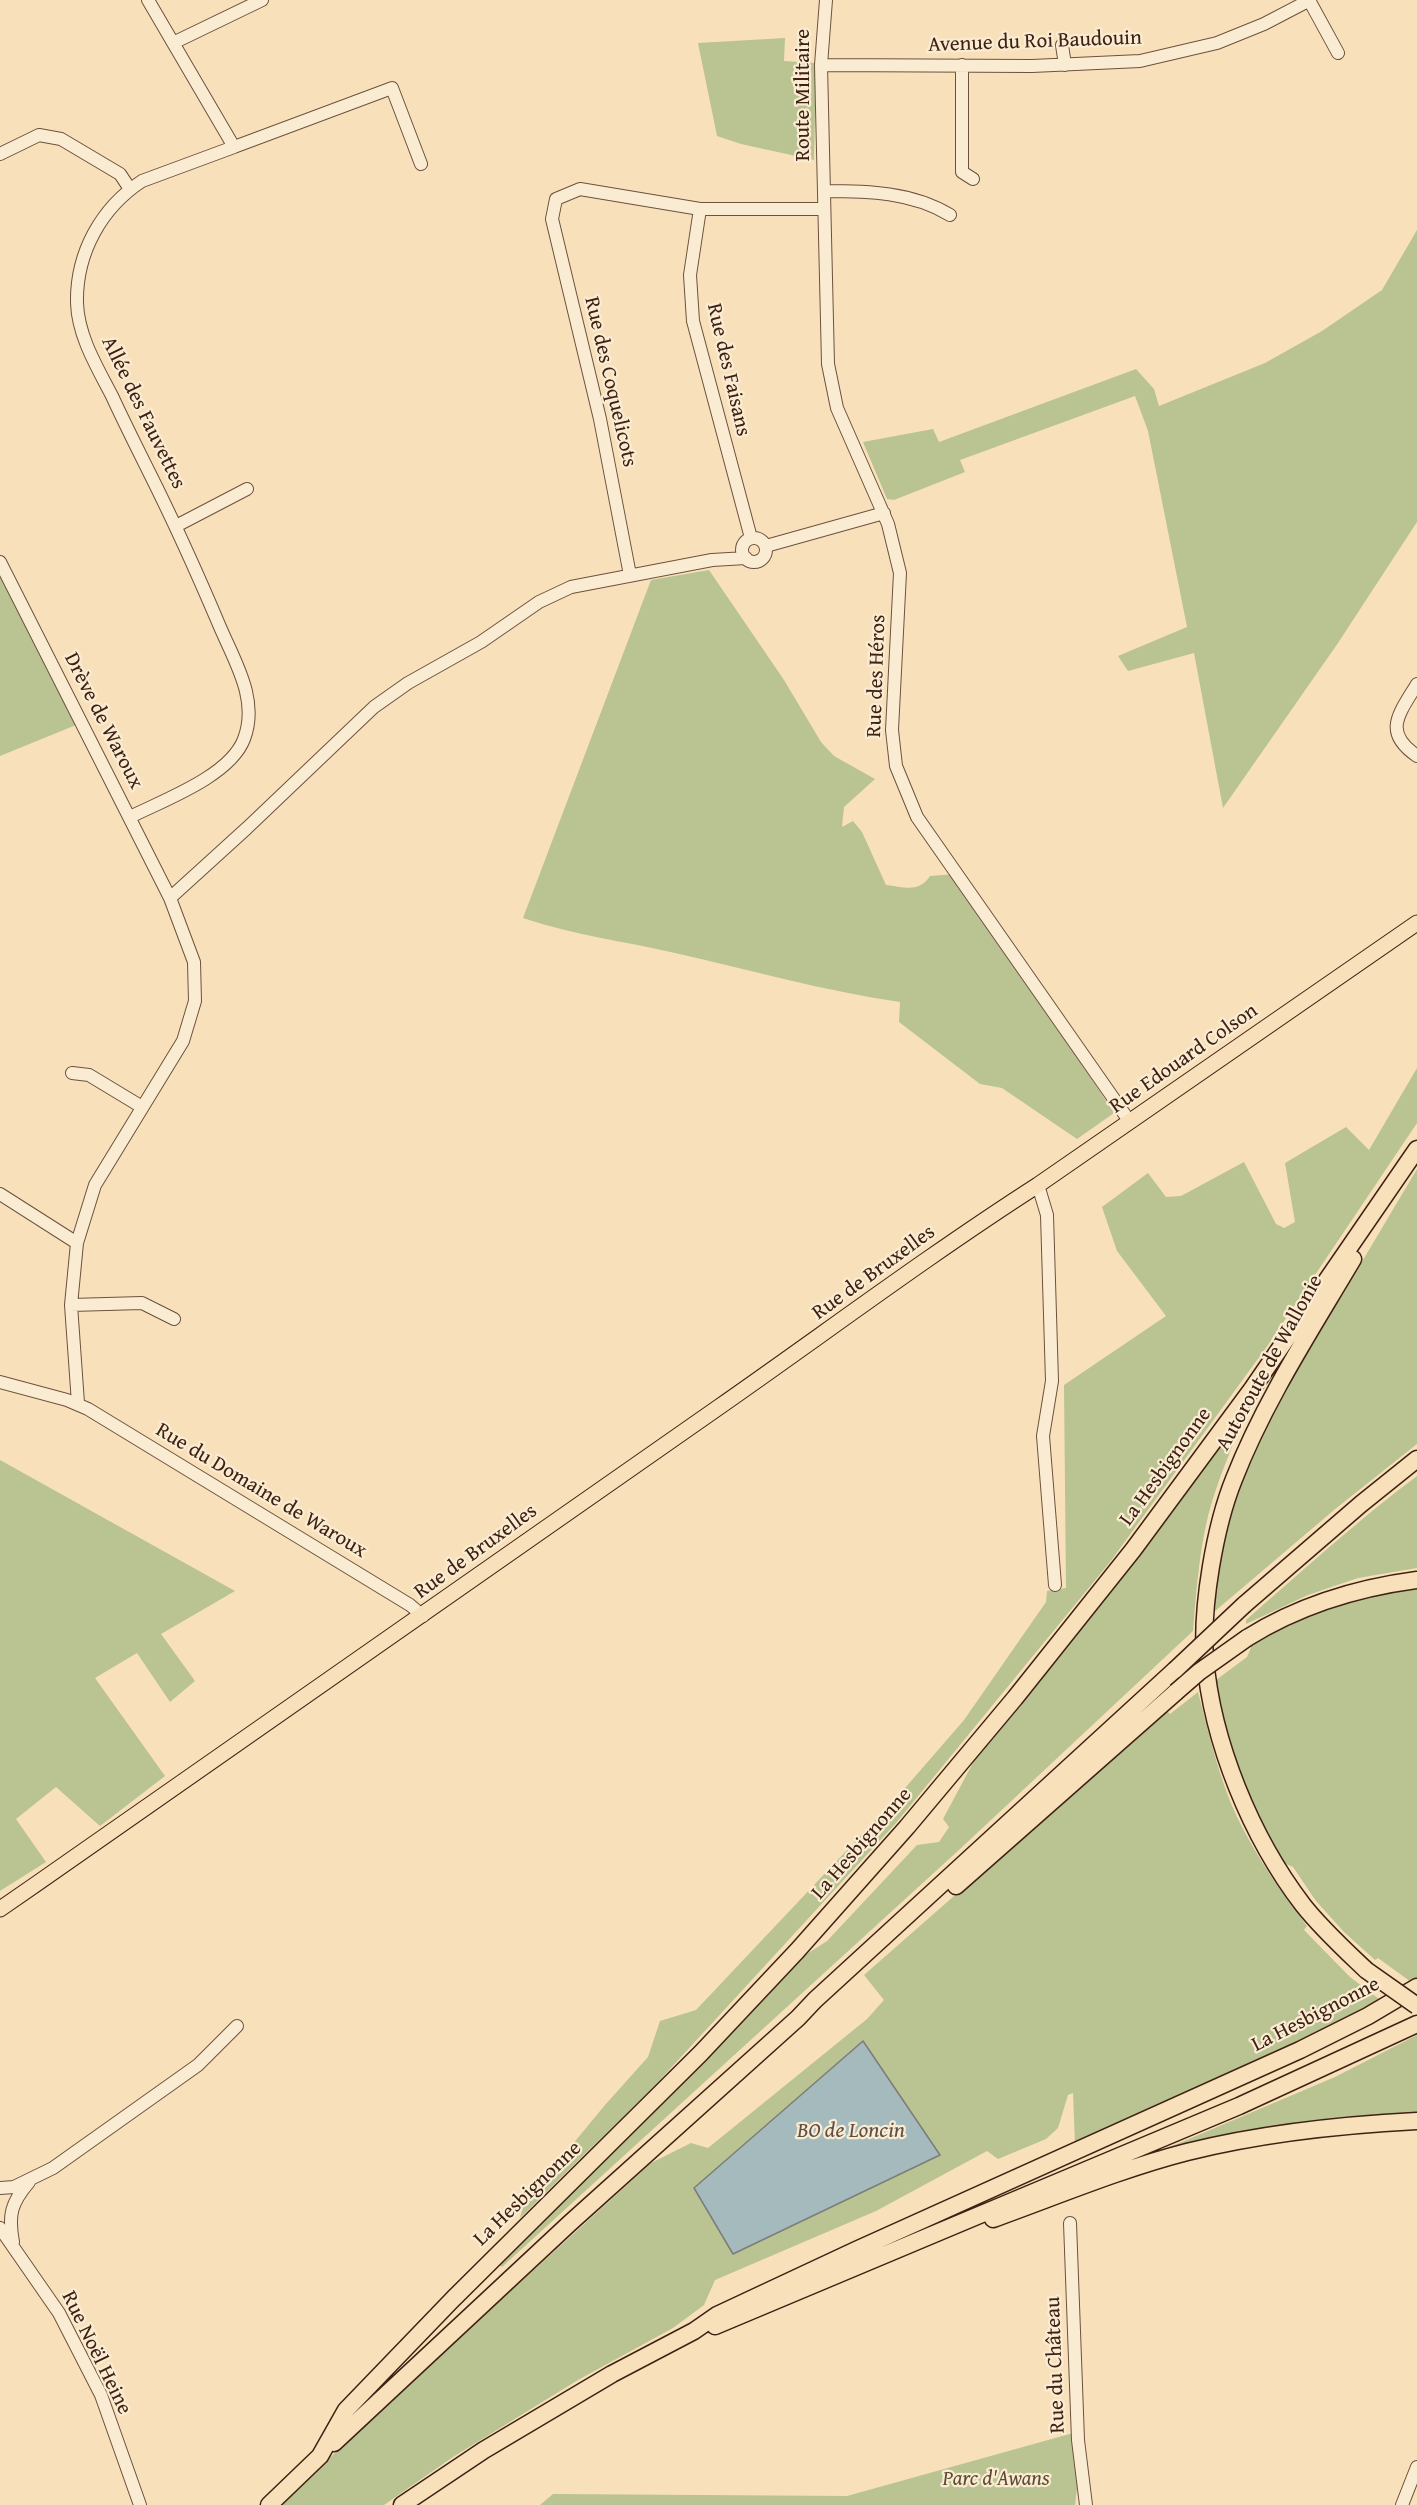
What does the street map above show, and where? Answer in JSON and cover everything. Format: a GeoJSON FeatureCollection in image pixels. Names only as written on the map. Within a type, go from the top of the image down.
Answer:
{"type":"FeatureCollection","features":[{"type":"Feature","properties":{"kind":"highway","name":"Autoroute de Wallonie"},"geometry":{"type":"LineString","coordinates":[[1417,1151],[1252,1434],[1222,1514],[1214,1553],[1206,1618],[1205,1657],[1225,1751],[1250,1816],[1265,1847],[1303,1905],[1366,1970],[1417,2006]]}},
{"type":"Feature","properties":{"kind":"highway","name":"La Hesbignonne"},"geometry":{"type":"LineString","coordinates":[[269,2505],[320,2456],[346,2410],[701,2053],[797,1951],[915,1819],[1133,1551],[1252,1389],[1417,1151]]}},
{"type":"Feature","properties":{"kind":"highway"},"geometry":{"type":"LineString","coordinates":[[320,2456],[570,2223],[798,2018],[1244,1605],[1417,1459]]}},
{"type":"Feature","properties":{"kind":"highway"},"geometry":{"type":"LineString","coordinates":[[798,2018],[819,2008],[1199,1672],[1247,1638],[1306,1607],[1348,1593],[1417,1580]]}},
{"type":"Feature","properties":{"kind":"highway","name":"La Hesbignonne"},"geometry":{"type":"LineString","coordinates":[[402,2505],[522,2427],[612,2374],[694,2331],[717,2315],[1300,2050],[1368,2016],[1417,1987]]}},
{"type":"Feature","properties":{"kind":"highway"},"geometry":{"type":"LineString","coordinates":[[694,2331],[724,2324],[957,2222],[1249,2102],[1417,2024]]}},
{"type":"Feature","properties":{"kind":"highway"},"geometry":{"type":"LineString","coordinates":[[957,2222],[979,2224],[1127,2170],[1231,2142],[1338,2126],[1417,2121]]}},
{"type":"Feature","properties":{"kind":"main road","name":"Rue Edouard Colson"},"geometry":{"type":"LineString","coordinates":[[974,1226],[1038,1185],[1417,923]]}},
{"type":"Feature","properties":{"kind":"main road","name":"Rue de Bruxelles"},"geometry":{"type":"LineString","coordinates":[[0,1909],[423,1616],[575,1506],[810,1344],[974,1226]]}},
{"type":"Feature","properties":{"kind":"street"},"geometry":{"type":"LineString","coordinates":[[148,0],[234,147]]}},
{"type":"Feature","properties":{"kind":"street"},"geometry":{"type":"LineString","coordinates":[[173,44],[261,0]]}},
{"type":"Feature","properties":{"kind":"street","name":"Route Militaire"},"geometry":{"type":"LineString","coordinates":[[824,209],[821,65],[826,0]]}},
{"type":"Feature","properties":{"kind":"street"},"geometry":{"type":"LineString","coordinates":[[1310,0],[1338,53]]}},
{"type":"Feature","properties":{"kind":"street","name":"Avenue du Roi Baudouin"},"geometry":{"type":"LineString","coordinates":[[821,65],[1065,65],[1140,61],[1208,46],[1264,24],[1310,0]]}},
{"type":"Feature","properties":{"kind":"street"},"geometry":{"type":"LineString","coordinates":[[1062,45],[1065,65]]}},
{"type":"Feature","properties":{"kind":"street"},"geometry":{"type":"LineString","coordinates":[[962,65],[962,172],[973,179]]}},
{"type":"Feature","properties":{"kind":"street","name":"Allée des Fauvettes"},"geometry":{"type":"LineString","coordinates":[[130,817],[217,772],[233,759],[244,741],[249,723],[248,696],[176,526],[90,354],[83,334],[77,306],[78,280],[83,257],[94,230],[108,210],[142,181],[392,88],[421,164]]}},
{"type":"Feature","properties":{"kind":"street"},"geometry":{"type":"LineString","coordinates":[[0,154],[39,135],[61,139],[120,174],[130,189]]}},
{"type":"Feature","properties":{"kind":"street","name":"Rue des Coquelicots"},"geometry":{"type":"LineString","coordinates":[[630,575],[600,419],[552,219],[556,199],[580,189],[700,209]]}},
{"type":"Feature","properties":{"kind":"street","name":"Route Militaire"},"geometry":{"type":"LineString","coordinates":[[824,191],[884,193],[908,197],[925,202],[950,215]]}},
{"type":"Feature","properties":{"kind":"street"},"geometry":{"type":"LineString","coordinates":[[700,209],[824,209]]}},
{"type":"Feature","properties":{"kind":"street","name":"Rue des Faisans"},"geometry":{"type":"LineString","coordinates":[[700,209],[690,275],[693,321],[751,538]]}},
{"type":"Feature","properties":{"kind":"street","name":"Rue des Héros"},"geometry":{"type":"LineString","coordinates":[[824,209],[828,364],[832,386],[837,408],[884,513],[900,573],[891,707],[896,766],[917,817],[1130,1122]]}},
{"type":"Feature","properties":{"kind":"street","name":"Allée des Fauvettes"},"geometry":{"type":"LineString","coordinates":[[176,526],[247,489]]}},
{"type":"Feature","properties":{"kind":"street"},"geometry":{"type":"LineString","coordinates":[[766,546],[884,513]]}},
{"type":"Feature","properties":{"kind":"street"},"geometry":{"type":"LineString","coordinates":[[751,538],[760,539],[766,546],[766,554],[760,560],[752,562],[742,553],[743,547],[751,538]]}},
{"type":"Feature","properties":{"kind":"street"},"geometry":{"type":"LineString","coordinates":[[78,1403],[71,1305],[77,1243],[95,1185],[183,1041],[195,1001],[194,962],[170,898],[374,707],[408,683],[481,642],[539,602],[571,587],[712,560],[746,558]]}},
{"type":"Feature","properties":{"kind":"street","name":"Drève de Waroux"},"geometry":{"type":"LineString","coordinates":[[0,562],[170,898]]}},
{"type":"Feature","properties":{"kind":"street"},"geometry":{"type":"LineString","coordinates":[[1417,684],[1396,718],[1396,734],[1407,750],[1417,756]]}},
{"type":"Feature","properties":{"kind":"street"},"geometry":{"type":"LineString","coordinates":[[72,1073],[89,1075],[142,1107]]}},
{"type":"Feature","properties":{"kind":"street"},"geometry":{"type":"LineString","coordinates":[[1038,1185],[1047,1215],[1052,1381],[1043,1436],[1055,1585]]}},
{"type":"Feature","properties":{"kind":"street"},"geometry":{"type":"LineString","coordinates":[[0,1194],[77,1243]]}},
{"type":"Feature","properties":{"kind":"street"},"geometry":{"type":"LineString","coordinates":[[71,1305],[142,1303],[174,1319]]}},
{"type":"Feature","properties":{"kind":"street","name":"Rue du Domaine de Waroux"},"geometry":{"type":"LineString","coordinates":[[0,1382],[78,1403],[410,1605],[423,1616]]}},
{"type":"Feature","properties":{"kind":"street"},"geometry":{"type":"LineString","coordinates":[[0,2188],[14,2187],[53,2168],[189,2072],[237,2026]]}},
{"type":"Feature","properties":{"kind":"street"},"geometry":{"type":"LineString","coordinates":[[14,2247],[10,2215],[17,2197],[31,2179]]}},
{"type":"Feature","properties":{"kind":"street","name":"Rue du Château"},"geometry":{"type":"LineString","coordinates":[[1070,2223],[1078,2440],[1086,2505]]}},
{"type":"Feature","properties":{"kind":"street","name":"Rue Noël Heine"},"geometry":{"type":"LineString","coordinates":[[0,2228],[59,2313],[100,2395],[140,2505]]}},
{"type":"Feature","properties":{"kind":"street"},"geometry":{"type":"LineString","coordinates":[[1402,2505],[1417,2467]]}},
{"type":"Feature","properties":{"kind":"green space"},"geometry":{"type":"Polygon","coordinates":[[[785,38],[784,61],[816,63],[814,160],[741,144],[717,136],[698,43],[785,38]]]}},
{"type":"Feature","properties":{"kind":"green space"},"geometry":{"type":"Polygon","coordinates":[[[1417,230],[1417,522],[1338,643],[1223,808],[1194,653],[1128,671],[1118,656],[1187,627],[1148,431],[1135,396],[960,460],[965,472],[894,500],[887,499],[863,442],[933,429],[939,442],[1136,369],[1154,389],[1159,406],[1265,363],[1322,331],[1382,290],[1417,230]]]}},
{"type":"Feature","properties":{"kind":"green space"},"geometry":{"type":"Polygon","coordinates":[[[709,570],[784,680],[821,742],[834,756],[875,779],[844,807],[842,827],[853,821],[862,832],[886,885],[911,888],[921,885],[930,876],[956,874],[1114,1113],[1077,1139],[1002,1088],[980,1084],[899,1022],[900,1002],[815,986],[523,918],[651,580],[709,570]]]}},
{"type":"Feature","properties":{"kind":"green space"},"geometry":{"type":"Polygon","coordinates":[[[0,571],[81,723],[0,756],[0,571]]]}},
{"type":"Feature","properties":{"kind":"green space"},"geometry":{"type":"Polygon","coordinates":[[[1417,1068],[1417,1123],[1268,1345],[1110,1562],[896,1823],[658,2082],[520,2218],[524,2203],[648,2057],[660,2021],[696,2010],[899,1795],[964,1720],[1046,1602],[1047,1591],[1066,1588],[1064,1385],[1166,1316],[1117,1251],[1102,1207],[1148,1173],[1166,1197],[1181,1196],[1244,1162],[1276,1224],[1284,1228],[1295,1222],[1285,1163],[1346,1127],[1369,1150],[1417,1068]]]}},
{"type":"Feature","properties":{"kind":"green space"},"geometry":{"type":"Polygon","coordinates":[[[1417,1169],[1417,1444],[1334,1510],[1214,1612],[1217,1571],[1225,1528],[1242,1471],[1268,1420],[1417,1169]]]}},
{"type":"Feature","properties":{"kind":"green space"},"geometry":{"type":"Polygon","coordinates":[[[1245,1416],[1220,1478],[1208,1516],[1200,1559],[1193,1631],[960,1849],[502,2267],[498,2264],[799,1959],[827,1941],[917,1845],[939,1842],[949,1827],[943,1819],[974,1761],[1102,1603],[1226,1437],[1245,1416]]]}},
{"type":"Feature","properties":{"kind":"green space"},"geometry":{"type":"Polygon","coordinates":[[[0,1460],[235,1591],[161,1634],[195,1681],[170,1702],[137,1653],[95,1678],[165,1776],[100,1826],[56,1787],[16,1819],[46,1862],[0,1891],[0,1460]]]}},
{"type":"Feature","properties":{"kind":"green space"},"geometry":{"type":"Polygon","coordinates":[[[1417,1476],[1417,1568],[1358,1578],[1308,1595],[1246,1624],[1246,1620],[1330,1546],[1417,1476]]]}},
{"type":"Feature","properties":{"kind":"green space"},"geometry":{"type":"Polygon","coordinates":[[[1417,1588],[1417,1978],[1411,1982],[1378,1958],[1375,1960],[1344,1932],[1316,1901],[1293,1867],[1282,1862],[1257,1820],[1239,1776],[1226,1731],[1216,1680],[1247,1657],[1253,1643],[1303,1618],[1339,1604],[1385,1592],[1417,1588]]]}},
{"type":"Feature","properties":{"kind":"green space"},"geometry":{"type":"Polygon","coordinates":[[[1198,1692],[1225,1787],[1252,1846],[1278,1887],[1307,1926],[1304,1930],[1350,1977],[1379,1999],[1325,2030],[1075,2145],[1073,2093],[1068,2095],[1058,2128],[1046,2139],[998,2159],[987,2151],[876,2211],[715,2280],[704,2305],[673,2328],[578,2380],[453,2457],[384,2505],[282,2505],[350,2438],[651,2163],[691,2143],[708,2148],[867,2019],[884,2000],[864,1975],[1166,1710],[1170,1714],[1198,1692]]]}},
{"type":"Feature","properties":{"kind":"green space"},"geometry":{"type":"Polygon","coordinates":[[[1417,2035],[1417,2114],[1171,2150],[1170,2147],[1335,2077],[1417,2035]]]}},
{"type":"Feature","properties":{"kind":"green space","name":"Parc d'Awans"},"geometry":{"type":"Polygon","coordinates":[[[1084,2430],[1075,2505],[540,2505],[553,2494],[847,2496],[1084,2430]]]}},
{"type":"Feature","properties":{"kind":"water","name":"BO de Loncin"},"geometry":{"type":"Polygon","coordinates":[[[863,2041],[940,2155],[733,2254],[694,2188],[863,2041]]]}}]}
